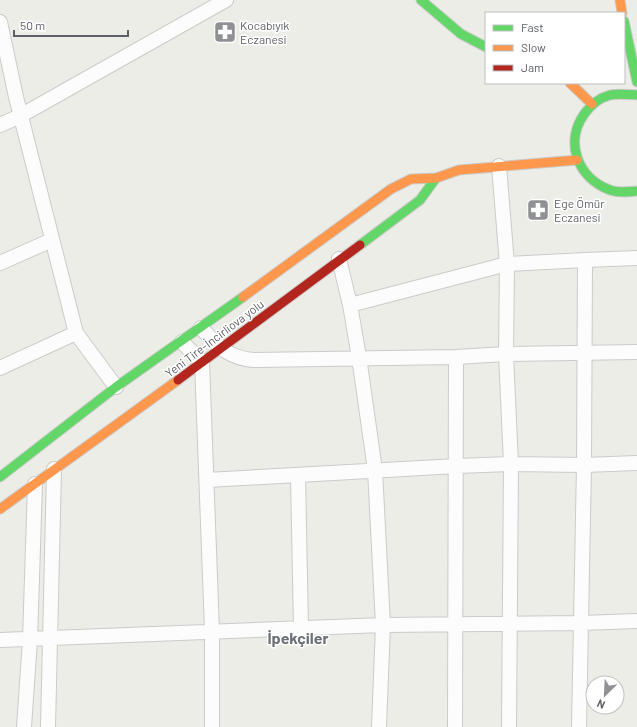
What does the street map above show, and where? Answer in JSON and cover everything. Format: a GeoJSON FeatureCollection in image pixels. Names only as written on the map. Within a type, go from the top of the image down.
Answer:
{"type":"FeatureCollection","features":[{"type":"Feature","properties":{"kind":"main road"},"geometry":{"type":"LineString","coordinates":[[421,0],[460,34],[485,46]]}},
{"type":"Feature","properties":{"kind":"main road"},"geometry":{"type":"LineString","coordinates":[[620,0],[622,12]]}},
{"type":"Feature","properties":{"kind":"main road"},"geometry":{"type":"LineString","coordinates":[[625,25],[637,82]]}},
{"type":"Feature","properties":{"kind":"main road"},"geometry":{"type":"LineString","coordinates":[[571,84],[592,104]]}},
{"type":"Feature","properties":{"kind":"main road"},"geometry":{"type":"LineString","coordinates":[[637,96],[618,94],[601,98],[592,104],[581,117],[576,131],[574,148],[577,160],[586,175],[595,183],[611,191],[622,192],[637,190]]}},
{"type":"Feature","properties":{"kind":"main road","name":"Yeni Tire-İncirliova yolu"},"geometry":{"type":"LineString","coordinates":[[0,477],[116,387],[182,342],[391,189],[411,179],[436,178],[459,170],[577,160]]}},
{"type":"Feature","properties":{"kind":"main road","name":"Yeni Tire-İncirliova yolu"},"geometry":{"type":"LineString","coordinates":[[0,509],[202,362],[420,200],[436,178]]}},
{"type":"Feature","properties":{"kind":"street"},"geometry":{"type":"LineString","coordinates":[[0,125],[20,116],[226,0]]}},
{"type":"Feature","properties":{"kind":"street"},"geometry":{"type":"LineString","coordinates":[[0,22],[20,116],[76,333],[116,387]]}},
{"type":"Feature","properties":{"kind":"street"},"geometry":{"type":"LineString","coordinates":[[499,166],[507,264],[506,354],[511,464],[509,727]]}},
{"type":"Feature","properties":{"kind":"street"},"geometry":{"type":"LineString","coordinates":[[0,263],[52,240]]}},
{"type":"Feature","properties":{"kind":"street"},"geometry":{"type":"LineString","coordinates":[[350,305],[507,264],[637,258]]}},
{"type":"Feature","properties":{"kind":"street"},"geometry":{"type":"LineString","coordinates":[[339,260],[350,305],[375,470],[383,625],[379,727]]}},
{"type":"Feature","properties":{"kind":"street"},"geometry":{"type":"LineString","coordinates":[[580,727],[585,260]]}},
{"type":"Feature","properties":{"kind":"street"},"geometry":{"type":"LineString","coordinates":[[201,328],[221,348],[234,356],[253,360],[456,357],[506,354],[637,352]]}},
{"type":"Feature","properties":{"kind":"street"},"geometry":{"type":"LineString","coordinates":[[0,368],[76,333]]}},
{"type":"Feature","properties":{"kind":"street"},"geometry":{"type":"LineString","coordinates":[[182,342],[202,362],[212,631],[212,727]]}},
{"type":"Feature","properties":{"kind":"street"},"geometry":{"type":"LineString","coordinates":[[456,357],[456,727]]}},
{"type":"Feature","properties":{"kind":"street"},"geometry":{"type":"LineString","coordinates":[[207,480],[457,466],[637,463]]}},
{"type":"Feature","properties":{"kind":"street"},"geometry":{"type":"LineString","coordinates":[[48,727],[54,469]]}},
{"type":"Feature","properties":{"kind":"street"},"geometry":{"type":"LineString","coordinates":[[298,475],[301,628]]}},
{"type":"Feature","properties":{"kind":"street"},"geometry":{"type":"LineString","coordinates":[[24,727],[30,640],[35,484]]}},
{"type":"Feature","properties":{"kind":"street"},"geometry":{"type":"LineString","coordinates":[[0,640],[383,625],[637,622]]}},
{"type":"Feature","properties":{"kind":"traffic: fast"},"geometry":{"type":"LineString","coordinates":[[421,0],[461,34],[485,46]]}},
{"type":"Feature","properties":{"kind":"traffic: fast"},"geometry":{"type":"LineString","coordinates":[[625,26],[637,82]]}},
{"type":"Feature","properties":{"kind":"traffic: fast"},"geometry":{"type":"LineString","coordinates":[[637,95],[620,94],[602,98],[585,113],[575,135],[577,158],[589,177],[610,190],[617,192],[637,191]]}},
{"type":"Feature","properties":{"kind":"traffic: fast"},"geometry":{"type":"LineString","coordinates":[[360,245],[420,200],[436,178]]}},
{"type":"Feature","properties":{"kind":"traffic: fast"},"geometry":{"type":"LineString","coordinates":[[0,477],[116,387],[243,297]]}},
{"type":"Feature","properties":{"kind":"traffic: slow"},"geometry":{"type":"LineString","coordinates":[[620,0],[622,12]]}},
{"type":"Feature","properties":{"kind":"traffic: slow"},"geometry":{"type":"LineString","coordinates":[[571,84],[592,104]]}},
{"type":"Feature","properties":{"kind":"traffic: slow"},"geometry":{"type":"LineString","coordinates":[[243,297],[391,189],[411,179],[436,178],[459,170],[577,160]]}},
{"type":"Feature","properties":{"kind":"traffic: slow"},"geometry":{"type":"LineString","coordinates":[[0,509],[178,380]]}},
{"type":"Feature","properties":{"kind":"traffic: jam"},"geometry":{"type":"LineString","coordinates":[[178,380],[360,245]]}},
{"type":"Feature","properties":{"kind":"place","name":"Kocabıyık Eczanesi"},"geometry":{"type":"Point","coordinates":[225,32]}},
{"type":"Feature","properties":{"kind":"place","name":"Ege Ömür Eczanesi"},"geometry":{"type":"Point","coordinates":[538,210]}},
{"type":"Feature","properties":{"kind":"district","name":"İpekçiler"},"geometry":{"type":"Point","coordinates":[298,637]}}]}
